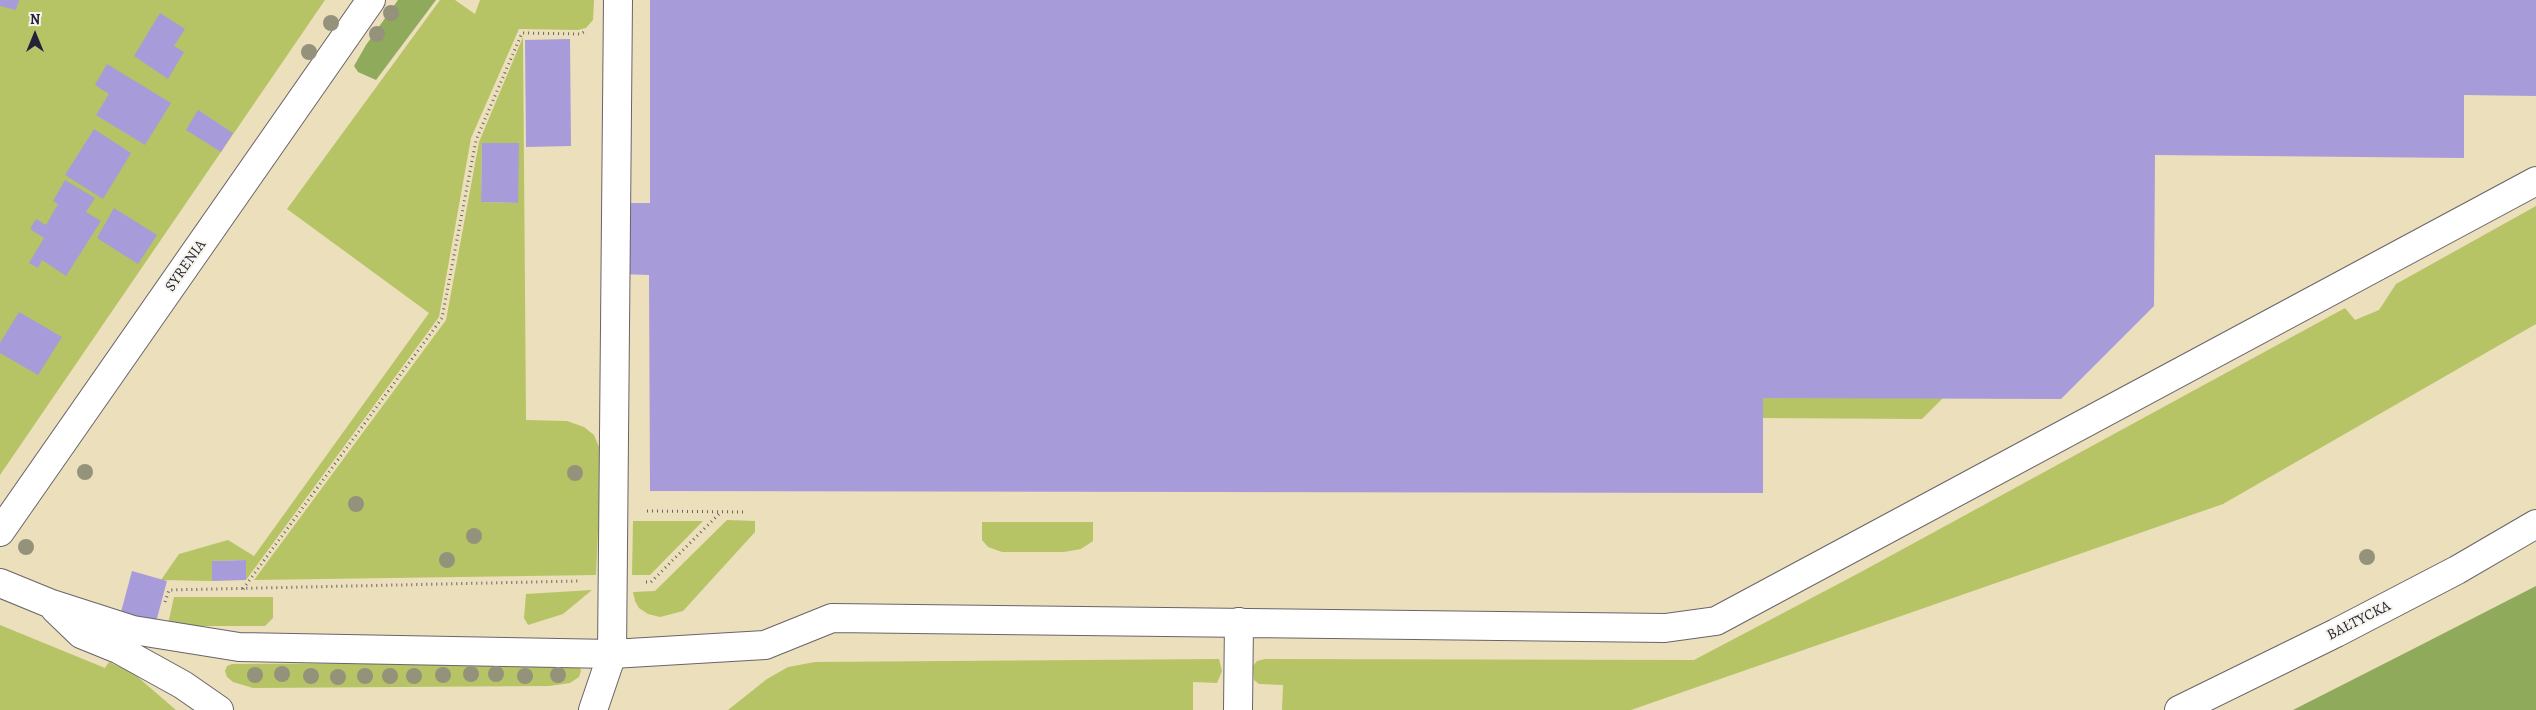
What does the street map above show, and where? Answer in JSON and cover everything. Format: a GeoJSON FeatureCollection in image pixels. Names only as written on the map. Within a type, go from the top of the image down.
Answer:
{"type":"FeatureCollection","features":[{"type":"Feature","properties":{"kind":"street","name":"SYRENIA"},"geometry":{"type":"LineString","coordinates":[[0,532],[372,0]]}},
{"type":"Feature","properties":{"kind":"street"},"geometry":{"type":"LineString","coordinates":[[593,710],[612,654],[618,0]]}},
{"type":"Feature","properties":{"kind":"street"},"geometry":{"type":"LineString","coordinates":[[0,583],[49,603],[133,630],[239,647],[612,654],[765,645],[832,618],[1665,628],[1716,621],[2536,181]]}},
{"type":"Feature","properties":{"kind":"street","name":"BAŁTYCKA"},"geometry":{"type":"LineString","coordinates":[[2179,710],[2336,633],[2457,570],[2536,524]]}},
{"type":"Feature","properties":{"kind":"street"},"geometry":{"type":"LineString","coordinates":[[49,603],[81,634],[134,658],[183,685],[219,710]]}},
{"type":"Feature","properties":{"kind":"street"},"geometry":{"type":"LineString","coordinates":[[1238,710],[1239,622]]}},
{"type":"Feature","properties":{"kind":"path"},"geometry":{"type":"LineString","coordinates":[[243,589],[442,318],[476,140],[522,33],[580,34],[590,28]]}},
{"type":"Feature","properties":{"kind":"path"},"geometry":{"type":"LineString","coordinates":[[640,511],[744,512]]}},
{"type":"Feature","properties":{"kind":"path"},"geometry":{"type":"LineString","coordinates":[[154,634],[169,590],[612,580],[651,582],[721,512]]}},
{"type":"Feature","properties":{"kind":"green space"},"geometry":{"type":"Polygon","coordinates":[[[0,0],[325,0],[0,475],[0,0]]]}},
{"type":"Feature","properties":{"kind":"green space"},"geometry":{"type":"Polygon","coordinates":[[[398,0],[436,0],[376,80],[358,72],[354,66],[366,45],[398,0]]]}},
{"type":"Feature","properties":{"kind":"green space"},"geometry":{"type":"Polygon","coordinates":[[[440,0],[455,0],[475,14],[480,0],[594,0],[593,20],[586,28],[578,30],[519,29],[471,138],[439,317],[246,580],[246,560],[212,561],[212,581],[161,580],[179,554],[228,540],[254,556],[429,313],[287,209],[440,0]]]}},
{"type":"Feature","properties":{"kind":"green space"},"geometry":{"type":"Polygon","coordinates":[[[523,37],[526,420],[567,421],[584,427],[594,435],[599,447],[601,467],[596,575],[254,580],[446,320],[479,142],[523,37]],[[482,143],[481,202],[518,203],[518,143],[482,143]]]}},
{"type":"Feature","properties":{"kind":"green space"},"geometry":{"type":"Polygon","coordinates":[[[2536,206],[2536,324],[2223,504],[1631,710],[1282,710],[1283,685],[1259,684],[1254,680],[1253,666],[1257,661],[1265,659],[1694,660],[1859,573],[2345,308],[2355,320],[2379,310],[2396,284],[2536,206]]]}},
{"type":"Feature","properties":{"kind":"green space"},"geometry":{"type":"Polygon","coordinates":[[[1763,398],[1943,398],[1922,419],[1763,418],[1763,398]]]}},
{"type":"Feature","properties":{"kind":"green space"},"geometry":{"type":"Polygon","coordinates":[[[727,520],[755,521],[755,532],[683,611],[660,617],[648,614],[639,608],[633,592],[655,591],[727,520]]]}},
{"type":"Feature","properties":{"kind":"green space"},"geometry":{"type":"Polygon","coordinates":[[[633,521],[703,521],[650,575],[632,575],[633,521]]]}},
{"type":"Feature","properties":{"kind":"green space"},"geometry":{"type":"Polygon","coordinates":[[[982,522],[1093,522],[1093,541],[1081,549],[1064,552],[1002,552],[988,547],[982,540],[982,522]]]}},
{"type":"Feature","properties":{"kind":"green space"},"geometry":{"type":"Polygon","coordinates":[[[2536,586],[2536,710],[2293,710],[2415,648],[2536,586]]]}},
{"type":"Feature","properties":{"kind":"green space"},"geometry":{"type":"Polygon","coordinates":[[[592,590],[563,614],[528,625],[524,618],[526,594],[592,590]]]}},
{"type":"Feature","properties":{"kind":"green space"},"geometry":{"type":"Polygon","coordinates":[[[174,597],[273,597],[273,618],[265,626],[190,626],[168,624],[174,597]]]}},
{"type":"Feature","properties":{"kind":"green space"},"geometry":{"type":"Polygon","coordinates":[[[0,625],[105,668],[109,662],[133,673],[176,710],[0,710],[0,625]]]}},
{"type":"Feature","properties":{"kind":"green space"},"geometry":{"type":"Polygon","coordinates":[[[1219,659],[1222,671],[1217,683],[1193,682],[1193,710],[728,710],[767,679],[788,667],[815,662],[1219,659]]]}},
{"type":"Feature","properties":{"kind":"green space"},"geometry":{"type":"Polygon","coordinates":[[[568,662],[579,664],[581,671],[579,677],[570,683],[549,686],[253,688],[233,682],[227,677],[225,671],[227,666],[232,664],[568,662]]]}},
{"type":"Feature","properties":{"kind":"building"},"geometry":{"type":"Polygon","coordinates":[[[0,0],[19,0],[16,10],[0,6],[0,0]]]}},
{"type":"Feature","properties":{"kind":"building"},"geometry":{"type":"Polygon","coordinates":[[[650,0],[2536,0],[2536,96],[2464,95],[2464,158],[2155,155],[2154,306],[2061,399],[1763,398],[1763,493],[650,491],[649,275],[620,274],[621,203],[650,203],[650,0]]]}},
{"type":"Feature","properties":{"kind":"building"},"geometry":{"type":"Polygon","coordinates":[[[160,13],[185,29],[174,46],[184,52],[168,79],[134,56],[160,13]]]}},
{"type":"Feature","properties":{"kind":"building"},"geometry":{"type":"Polygon","coordinates":[[[570,39],[571,146],[526,147],[525,40],[570,39]]]}},
{"type":"Feature","properties":{"kind":"building"},"geometry":{"type":"Polygon","coordinates":[[[107,64],[171,103],[145,145],[96,115],[109,94],[95,85],[107,64]]]}},
{"type":"Feature","properties":{"kind":"building"},"geometry":{"type":"Polygon","coordinates":[[[198,110],[233,133],[221,152],[186,130],[198,110]]]}},
{"type":"Feature","properties":{"kind":"building"},"geometry":{"type":"Polygon","coordinates":[[[94,129],[131,153],[103,199],[65,175],[94,129]]]}},
{"type":"Feature","properties":{"kind":"building"},"geometry":{"type":"Polygon","coordinates":[[[482,143],[519,143],[518,203],[481,202],[482,143]]]}},
{"type":"Feature","properties":{"kind":"building"},"geometry":{"type":"Polygon","coordinates":[[[65,180],[95,198],[86,212],[101,221],[66,276],[42,260],[38,268],[29,263],[44,238],[30,229],[36,219],[46,225],[58,204],[53,201],[65,180]]]}},
{"type":"Feature","properties":{"kind":"building"},"geometry":{"type":"Polygon","coordinates":[[[114,208],[157,235],[138,264],[97,238],[114,208]]]}},
{"type":"Feature","properties":{"kind":"building"},"geometry":{"type":"Polygon","coordinates":[[[19,312],[62,337],[38,375],[0,353],[0,343],[19,312]]]}},
{"type":"Feature","properties":{"kind":"building"},"geometry":{"type":"Polygon","coordinates":[[[246,560],[246,580],[212,581],[212,561],[246,560]]]}},
{"type":"Feature","properties":{"kind":"building"},"geometry":{"type":"Polygon","coordinates":[[[132,571],[167,581],[156,622],[121,612],[132,571]]]}}]}
